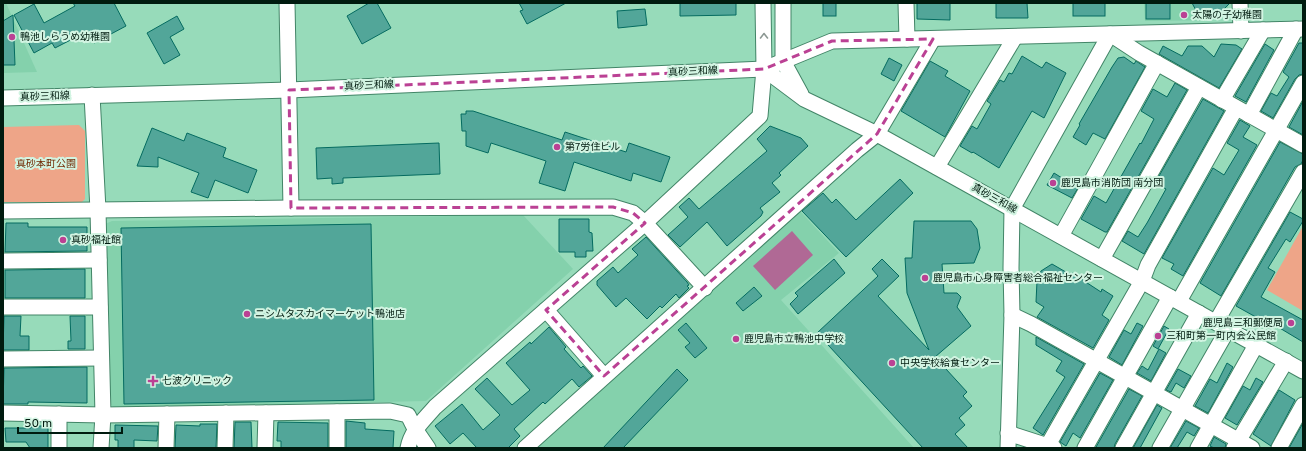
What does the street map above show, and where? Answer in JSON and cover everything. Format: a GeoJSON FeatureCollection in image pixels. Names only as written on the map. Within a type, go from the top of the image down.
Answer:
{"type":"FeatureCollection","features":[{"type":"Feature","properties":{"kind":"street"},"geometry":{"type":"LineString","coordinates":[[287,3],[291,208]]}},
{"type":"Feature","properties":{"kind":"street"},"geometry":{"type":"LineString","coordinates":[[408,448],[409,441],[415,430],[435,407],[645,223],[760,116],[764,69],[763,3]]}},
{"type":"Feature","properties":{"kind":"street"},"geometry":{"type":"LineString","coordinates":[[783,3],[783,61],[804,99]]}},
{"type":"Feature","properties":{"kind":"street"},"geometry":{"type":"LineString","coordinates":[[906,3],[907,40]]}},
{"type":"Feature","properties":{"kind":"street"},"geometry":{"type":"LineString","coordinates":[[1240,3],[1241,31]]}},
{"type":"Feature","properties":{"kind":"street"},"geometry":{"type":"LineString","coordinates":[[764,69],[832,41],[1300,29]]}},
{"type":"Feature","properties":{"kind":"street"},"geometry":{"type":"LineString","coordinates":[[1008,433],[1051,447],[1142,281],[1148,265],[1242,111],[1300,29]]}},
{"type":"Feature","properties":{"kind":"street"},"geometry":{"type":"LineString","coordinates":[[1222,100],[1263,30]]}},
{"type":"Feature","properties":{"kind":"street"},"geometry":{"type":"LineString","coordinates":[[1110,34],[1139,53],[1303,145]]}},
{"type":"Feature","properties":{"kind":"street"},"geometry":{"type":"LineString","coordinates":[[1008,448],[1012,316],[1012,209],[1110,34]]}},
{"type":"Feature","properties":{"kind":"street"},"geometry":{"type":"LineString","coordinates":[[937,166],[1015,37]]}},
{"type":"Feature","properties":{"kind":"street"},"geometry":{"type":"LineString","coordinates":[[525,448],[604,376],[705,288],[856,150],[877,134],[933,39]]}},
{"type":"Feature","properties":{"kind":"street"},"geometry":{"type":"LineString","coordinates":[[1061,236],[1157,63]]}},
{"type":"Feature","properties":{"kind":"street","name":"真砂三和線"},"geometry":{"type":"LineString","coordinates":[[3,98],[289,90],[764,69],[804,99],[877,134],[937,166],[1303,370]]}},
{"type":"Feature","properties":{"kind":"street"},"geometry":{"type":"LineString","coordinates":[[1085,448],[1126,377],[1175,299],[1303,83]]}},
{"type":"Feature","properties":{"kind":"street"},"geometry":{"type":"LineString","coordinates":[[1102,258],[1199,87]]}},
{"type":"Feature","properties":{"kind":"street"},"geometry":{"type":"LineString","coordinates":[[92,95],[98,210],[103,415],[101,448]]}},
{"type":"Feature","properties":{"kind":"street"},"geometry":{"type":"LineString","coordinates":[[1160,448],[1182,408],[1222,325],[1303,172]]}},
{"type":"Feature","properties":{"kind":"street"},"geometry":{"type":"LineString","coordinates":[[3,211],[613,207],[633,213],[645,223],[705,288]]}},
{"type":"Feature","properties":{"kind":"street"},"geometry":{"type":"LineString","coordinates":[[3,261],[99,260]]}},
{"type":"Feature","properties":{"kind":"street"},"geometry":{"type":"LineString","coordinates":[[3,308],[100,307]]}},
{"type":"Feature","properties":{"kind":"street"},"geometry":{"type":"LineString","coordinates":[[546,310],[604,376]]}},
{"type":"Feature","properties":{"kind":"street"},"geometry":{"type":"LineString","coordinates":[[1123,448],[1199,313]]}},
{"type":"Feature","properties":{"kind":"street"},"geometry":{"type":"LineString","coordinates":[[1012,316],[1031,324],[1182,408],[1242,446],[1286,361]]}},
{"type":"Feature","properties":{"kind":"street"},"geometry":{"type":"LineString","coordinates":[[1198,448],[1256,344]]}},
{"type":"Feature","properties":{"kind":"street"},"geometry":{"type":"LineString","coordinates":[[3,359],[101,358]]}},
{"type":"Feature","properties":{"kind":"street"},"geometry":{"type":"LineString","coordinates":[[1279,448],[1303,405]]}},
{"type":"Feature","properties":{"kind":"street"},"geometry":{"type":"LineString","coordinates":[[3,413],[103,415],[390,411],[408,415],[415,430],[428,448]]}},
{"type":"Feature","properties":{"kind":"street"},"geometry":{"type":"LineString","coordinates":[[337,412],[337,448]]}},
{"type":"Feature","properties":{"kind":"street"},"geometry":{"type":"LineString","coordinates":[[225,448],[226,413]]}},
{"type":"Feature","properties":{"kind":"street"},"geometry":{"type":"LineString","coordinates":[[265,448],[266,413]]}},
{"type":"Feature","properties":{"kind":"street"},"geometry":{"type":"LineString","coordinates":[[59,414],[59,448]]}},
{"type":"Feature","properties":{"kind":"street"},"geometry":{"type":"LineString","coordinates":[[166,448],[167,414]]}},
{"type":"Feature","properties":{"kind":"highlighted area"},"geometry":{"type":"Polygon","coordinates":[[[933,39],[877,134],[604,376],[546,310],[645,223],[633,213],[613,207],[291,208],[289,90],[764,69],[832,41],[933,39]]]}},
{"type":"Feature","properties":{"kind":"shaded area","name":"鴨池しらうめ幼稚園"},"geometry":{"type":"Polygon","coordinates":[[[3,3],[6,3],[37,72],[3,73],[3,3]]]}},
{"type":"Feature","properties":{"kind":"shaded area","name":"太陽の子幼稚園"},"geometry":{"type":"Polygon","coordinates":[[[1144,3],[1228,3],[1228,11],[1219,20],[1145,21],[1144,3]]]}},
{"type":"Feature","properties":{"kind":"shaded area","name":"鹿児島市立鴨池中学校"},"geometry":{"type":"Polygon","coordinates":[[[799,210],[839,253],[781,300],[914,448],[534,448],[799,210]]]}},
{"type":"Feature","properties":{"kind":"shaded area"},"geometry":{"type":"Polygon","coordinates":[[[523,215],[573,269],[426,401],[114,408],[109,403],[105,224],[112,221],[523,215]]]}},
{"type":"Feature","properties":{"kind":"shaded area"},"geometry":{"type":"Polygon","coordinates":[[[792,231],[813,255],[775,290],[753,266],[792,231]]]}},
{"type":"Feature","properties":{"kind":"green space","name":"真砂本町公園"},"geometry":{"type":"Polygon","coordinates":[[[79,125],[85,131],[85,199],[81,203],[3,202],[3,127],[79,125]]]}},
{"type":"Feature","properties":{"kind":"green space"},"geometry":{"type":"Polygon","coordinates":[[[1303,226],[1303,311],[1267,290],[1303,226]]]}},
{"type":"Feature","properties":{"kind":"building"},"geometry":{"type":"Polygon","coordinates":[[[73,3],[114,3],[126,26],[94,43],[88,31],[55,48],[52,43],[34,53],[14,15],[34,4],[44,23],[75,6],[73,3]]]}},
{"type":"Feature","properties":{"kind":"building"},"geometry":{"type":"Polygon","coordinates":[[[369,3],[377,3],[391,28],[362,44],[347,16],[369,3]]]}},
{"type":"Feature","properties":{"kind":"building"},"geometry":{"type":"Polygon","coordinates":[[[519,3],[566,3],[527,24],[520,11],[523,10],[519,3]]]}},
{"type":"Feature","properties":{"kind":"building"},"geometry":{"type":"Polygon","coordinates":[[[680,3],[736,3],[736,15],[680,16],[680,3]]]}},
{"type":"Feature","properties":{"kind":"building"},"geometry":{"type":"Polygon","coordinates":[[[823,3],[836,3],[836,16],[823,16],[823,3]]]}},
{"type":"Feature","properties":{"kind":"building"},"geometry":{"type":"Polygon","coordinates":[[[917,3],[950,3],[950,20],[917,19],[917,3]]]}},
{"type":"Feature","properties":{"kind":"building"},"geometry":{"type":"Polygon","coordinates":[[[996,3],[1027,3],[1028,18],[996,18],[996,3]]]}},
{"type":"Feature","properties":{"kind":"building"},"geometry":{"type":"Polygon","coordinates":[[[1073,3],[1105,3],[1105,16],[1073,16],[1073,3]]]}},
{"type":"Feature","properties":{"kind":"building"},"geometry":{"type":"Polygon","coordinates":[[[1146,3],[1170,3],[1170,19],[1146,19],[1146,3]]]}},
{"type":"Feature","properties":{"kind":"building"},"geometry":{"type":"Polygon","coordinates":[[[1192,3],[1230,3],[1218,15],[1206,17],[1198,14],[1192,3]]]}},
{"type":"Feature","properties":{"kind":"building"},"geometry":{"type":"Polygon","coordinates":[[[645,9],[647,25],[618,28],[617,11],[645,9]]]}},
{"type":"Feature","properties":{"kind":"building"},"geometry":{"type":"Polygon","coordinates":[[[13,15],[15,65],[3,65],[3,21],[13,15]]]}},
{"type":"Feature","properties":{"kind":"building"},"geometry":{"type":"Polygon","coordinates":[[[177,16],[184,29],[170,37],[180,55],[164,64],[147,33],[177,16]]]}},
{"type":"Feature","properties":{"kind":"building"},"geometry":{"type":"Polygon","coordinates":[[[1299,43],[1303,43],[1303,74],[1299,75],[1295,79],[1273,118],[1261,111],[1271,93],[1277,96],[1289,77],[1283,72],[1299,43]]]}},
{"type":"Feature","properties":{"kind":"building"},"geometry":{"type":"Polygon","coordinates":[[[1221,44],[1236,45],[1242,49],[1219,88],[1159,54],[1163,46],[1182,56],[1188,46],[1202,46],[1214,57],[1221,44]]]}},
{"type":"Feature","properties":{"kind":"building"},"geometry":{"type":"Polygon","coordinates":[[[1265,44],[1274,50],[1246,102],[1235,96],[1265,44]]]}},
{"type":"Feature","properties":{"kind":"building"},"geometry":{"type":"Polygon","coordinates":[[[1022,56],[1042,68],[1046,62],[1066,73],[1044,118],[1032,111],[999,168],[960,146],[972,126],[977,129],[991,104],[987,101],[1000,80],[1004,82],[1009,73],[1012,74],[1022,56]]]}},
{"type":"Feature","properties":{"kind":"building"},"geometry":{"type":"Polygon","coordinates":[[[1124,57],[1134,64],[1136,61],[1145,67],[1105,139],[1093,133],[1086,145],[1073,137],[1112,67],[1118,58],[1124,57]]]}},
{"type":"Feature","properties":{"kind":"building"},"geometry":{"type":"Polygon","coordinates":[[[889,58],[902,65],[894,81],[881,74],[889,58]]]}},
{"type":"Feature","properties":{"kind":"building"},"geometry":{"type":"Polygon","coordinates":[[[930,61],[948,71],[945,76],[970,91],[945,137],[901,111],[930,61]]]}},
{"type":"Feature","properties":{"kind":"building"},"geometry":{"type":"Polygon","coordinates":[[[1175,83],[1187,90],[1107,232],[1081,219],[1094,196],[1106,203],[1140,143],[1141,144],[1154,119],[1141,111],[1153,89],[1167,97],[1175,83]]]}},
{"type":"Feature","properties":{"kind":"building"},"geometry":{"type":"Polygon","coordinates":[[[1203,99],[1224,111],[1144,254],[1122,241],[1128,231],[1138,237],[1147,223],[1166,189],[1155,183],[1203,99]]]}},
{"type":"Feature","properties":{"kind":"building"},"geometry":{"type":"Polygon","coordinates":[[[1303,101],[1303,135],[1289,127],[1303,101]]]}},
{"type":"Feature","properties":{"kind":"building","name":"第7労住ビル"},"geometry":{"type":"Polygon","coordinates":[[[466,111],[473,111],[562,140],[565,132],[626,152],[629,143],[670,157],[661,182],[633,173],[631,181],[574,162],[565,191],[539,183],[546,161],[491,143],[488,153],[466,146],[466,131],[462,131],[461,114],[466,114],[466,111]]]}},
{"type":"Feature","properties":{"kind":"building"},"geometry":{"type":"Polygon","coordinates":[[[1240,120],[1250,126],[1243,137],[1257,145],[1183,276],[1171,269],[1174,264],[1162,258],[1213,168],[1224,175],[1239,150],[1227,143],[1240,120]]]}},
{"type":"Feature","properties":{"kind":"building"},"geometry":{"type":"Polygon","coordinates":[[[770,126],[801,138],[808,146],[779,173],[781,175],[772,183],[780,192],[760,208],[763,212],[761,216],[727,246],[707,222],[680,247],[668,235],[688,217],[679,207],[689,198],[699,209],[767,151],[757,139],[770,126]]]}},
{"type":"Feature","properties":{"kind":"building"},"geometry":{"type":"Polygon","coordinates":[[[152,128],[184,141],[187,133],[226,148],[223,157],[257,170],[248,193],[215,180],[208,198],[191,192],[199,173],[158,157],[158,167],[137,166],[152,128]]]}},
{"type":"Feature","properties":{"kind":"building"},"geometry":{"type":"Polygon","coordinates":[[[1280,142],[1303,154],[1303,160],[1301,164],[1295,167],[1221,296],[1200,283],[1280,142]]]}},
{"type":"Feature","properties":{"kind":"building"},"geometry":{"type":"Polygon","coordinates":[[[439,143],[440,174],[343,178],[343,183],[332,184],[332,178],[317,179],[316,148],[439,143]]]}},
{"type":"Feature","properties":{"kind":"building"},"geometry":{"type":"Polygon","coordinates":[[[1054,173],[1078,188],[1072,198],[1047,185],[1054,173]]]}},
{"type":"Feature","properties":{"kind":"building"},"geometry":{"type":"Polygon","coordinates":[[[900,179],[913,193],[846,257],[802,211],[823,193],[832,203],[836,199],[856,220],[900,179]]]}},
{"type":"Feature","properties":{"kind":"building"},"geometry":{"type":"Polygon","coordinates":[[[1290,212],[1303,219],[1303,221],[1290,242],[1286,239],[1268,268],[1275,272],[1261,297],[1303,320],[1303,342],[1273,324],[1272,326],[1236,306],[1290,212]]]}},
{"type":"Feature","properties":{"kind":"building"},"geometry":{"type":"Polygon","coordinates":[[[559,219],[589,219],[589,232],[592,233],[593,251],[586,251],[586,257],[575,257],[575,252],[559,252],[559,219]]]}},
{"type":"Feature","properties":{"kind":"building","name":"中央学校給食センター"},"geometry":{"type":"Polygon","coordinates":[[[914,221],[971,221],[977,229],[980,248],[974,263],[942,264],[944,293],[957,293],[961,297],[957,307],[971,326],[935,357],[967,392],[963,396],[972,406],[959,418],[965,425],[955,434],[968,448],[923,448],[817,333],[878,276],[872,269],[882,259],[899,276],[878,296],[929,350],[907,293],[905,258],[912,258],[914,221]]]}},
{"type":"Feature","properties":{"kind":"building"},"geometry":{"type":"Polygon","coordinates":[[[6,223],[28,223],[28,227],[87,227],[87,251],[5,252],[6,223]]]}},
{"type":"Feature","properties":{"kind":"building","name":"ニシムタスカイマーケット鴨池店"},"geometry":{"type":"Polygon","coordinates":[[[371,224],[374,400],[124,404],[121,228],[371,224]]]}},
{"type":"Feature","properties":{"kind":"building"},"geometry":{"type":"Polygon","coordinates":[[[646,237],[689,285],[687,286],[689,288],[679,298],[676,294],[662,308],[660,306],[647,319],[626,298],[616,307],[597,285],[597,281],[613,267],[618,273],[638,255],[632,249],[646,237]]]}},
{"type":"Feature","properties":{"kind":"building"},"geometry":{"type":"Polygon","coordinates":[[[834,259],[845,273],[798,314],[790,304],[798,296],[795,293],[834,259]]]}},
{"type":"Feature","properties":{"kind":"building"},"geometry":{"type":"Polygon","coordinates":[[[1052,264],[1071,275],[1072,273],[1101,292],[1102,289],[1113,296],[1102,315],[1109,320],[1093,348],[1037,317],[1044,307],[1036,302],[1037,281],[1041,271],[1052,264]]]}},
{"type":"Feature","properties":{"kind":"building"},"geometry":{"type":"Polygon","coordinates":[[[85,269],[85,298],[5,298],[5,270],[85,269]]]}},
{"type":"Feature","properties":{"kind":"building"},"geometry":{"type":"Polygon","coordinates":[[[754,287],[762,296],[743,311],[736,303],[754,287]]]}},
{"type":"Feature","properties":{"kind":"building"},"geometry":{"type":"Polygon","coordinates":[[[4,316],[21,316],[20,336],[29,336],[29,350],[3,350],[4,316]]]}},
{"type":"Feature","properties":{"kind":"building"},"geometry":{"type":"Polygon","coordinates":[[[70,316],[85,316],[85,349],[68,349],[68,341],[71,341],[70,316]]]}},
{"type":"Feature","properties":{"kind":"building"},"geometry":{"type":"Polygon","coordinates":[[[686,323],[707,348],[695,358],[685,347],[690,343],[678,330],[686,323]]]}},
{"type":"Feature","properties":{"kind":"building"},"geometry":{"type":"Polygon","coordinates":[[[1137,323],[1143,326],[1122,365],[1109,357],[1124,330],[1131,334],[1137,323]]]}},
{"type":"Feature","properties":{"kind":"building"},"geometry":{"type":"Polygon","coordinates":[[[1164,326],[1169,329],[1158,349],[1153,346],[1164,326]]]}},
{"type":"Feature","properties":{"kind":"building"},"geometry":{"type":"Polygon","coordinates":[[[549,327],[566,347],[564,349],[581,368],[583,366],[592,376],[579,387],[572,379],[545,404],[543,402],[514,429],[520,436],[508,448],[477,448],[463,433],[450,444],[435,426],[462,404],[483,430],[500,415],[475,389],[487,378],[512,405],[530,390],[506,363],[530,342],[531,344],[549,327]]]}},
{"type":"Feature","properties":{"kind":"building"},"geometry":{"type":"Polygon","coordinates":[[[1036,337],[1084,364],[1043,435],[1033,428],[1065,377],[1056,371],[1062,361],[1036,345],[1036,337]]]}},
{"type":"Feature","properties":{"kind":"building"},"geometry":{"type":"Polygon","coordinates":[[[1159,349],[1166,353],[1151,381],[1137,373],[1142,366],[1148,370],[1159,349]]]}},
{"type":"Feature","properties":{"kind":"building"},"geometry":{"type":"Polygon","coordinates":[[[1227,363],[1233,367],[1208,413],[1195,406],[1210,379],[1217,383],[1227,363]]]}},
{"type":"Feature","properties":{"kind":"building"},"geometry":{"type":"Polygon","coordinates":[[[87,367],[87,403],[28,402],[28,404],[3,404],[4,368],[87,367]]]}},
{"type":"Feature","properties":{"kind":"building"},"geometry":{"type":"Polygon","coordinates":[[[677,369],[688,380],[623,448],[603,448],[677,369]]]}},
{"type":"Feature","properties":{"kind":"building"},"geometry":{"type":"Polygon","coordinates":[[[1178,369],[1191,376],[1184,388],[1176,383],[1171,392],[1166,390],[1178,369]]]}},
{"type":"Feature","properties":{"kind":"building"},"geometry":{"type":"Polygon","coordinates":[[[1100,373],[1113,380],[1080,438],[1073,433],[1066,446],[1060,442],[1100,373]]]}},
{"type":"Feature","properties":{"kind":"building"},"geometry":{"type":"Polygon","coordinates":[[[1256,378],[1263,382],[1237,425],[1225,418],[1243,386],[1250,390],[1256,378]]]}},
{"type":"Feature","properties":{"kind":"building"},"geometry":{"type":"Polygon","coordinates":[[[1129,389],[1142,396],[1114,448],[1096,447],[1129,389]]]}},
{"type":"Feature","properties":{"kind":"building"},"geometry":{"type":"Polygon","coordinates":[[[1279,390],[1295,400],[1271,446],[1253,434],[1279,390]]]}},
{"type":"Feature","properties":{"kind":"building"},"geometry":{"type":"Polygon","coordinates":[[[1157,405],[1162,408],[1140,448],[1133,448],[1157,405]]]}},
{"type":"Feature","properties":{"kind":"building"},"geometry":{"type":"Polygon","coordinates":[[[346,421],[365,423],[365,429],[394,431],[393,448],[346,448],[346,421]]]}},
{"type":"Feature","properties":{"kind":"building"},"geometry":{"type":"Polygon","coordinates":[[[1186,421],[1199,428],[1194,436],[1187,432],[1177,448],[1170,448],[1186,421]]]}},
{"type":"Feature","properties":{"kind":"building"},"geometry":{"type":"Polygon","coordinates":[[[235,422],[251,422],[252,448],[234,448],[235,422]]]}},
{"type":"Feature","properties":{"kind":"building"},"geometry":{"type":"Polygon","coordinates":[[[278,422],[328,423],[328,448],[281,448],[281,441],[277,441],[278,422]]]}},
{"type":"Feature","properties":{"kind":"building"},"geometry":{"type":"Polygon","coordinates":[[[1303,423],[1303,448],[1289,448],[1303,423]]]}},
{"type":"Feature","properties":{"kind":"building"},"geometry":{"type":"Polygon","coordinates":[[[200,424],[217,424],[216,448],[175,448],[176,425],[200,426],[200,424]]]}},
{"type":"Feature","properties":{"kind":"building"},"geometry":{"type":"Polygon","coordinates":[[[115,425],[158,426],[157,441],[134,440],[134,448],[118,448],[118,440],[115,440],[115,425]]]}},
{"type":"Feature","properties":{"kind":"building"},"geometry":{"type":"Polygon","coordinates":[[[31,426],[48,426],[48,448],[30,448],[26,442],[6,442],[5,428],[31,428],[31,426]]]}},
{"type":"Feature","properties":{"kind":"building"},"geometry":{"type":"Polygon","coordinates":[[[1214,437],[1226,444],[1225,448],[1214,448],[1210,446],[1214,437]]]}},
{"type":"Feature","properties":{"kind":"place","name":"太陽の子幼稚園"},"geometry":{"type":"Point","coordinates":[1184,15]}},
{"type":"Feature","properties":{"kind":"place","name":"鴨池しらうめ幼稚園"},"geometry":{"type":"Point","coordinates":[12,37]}},
{"type":"Feature","properties":{"kind":"place","name":"第7労住ビル"},"geometry":{"type":"Point","coordinates":[557,147]}},
{"type":"Feature","properties":{"kind":"place","name":"鹿児島市消防団 南分団"},"geometry":{"type":"Point","coordinates":[1053,183]}},
{"type":"Feature","properties":{"kind":"place","name":"真砂福祉館"},"geometry":{"type":"Point","coordinates":[63,240]}},
{"type":"Feature","properties":{"kind":"place","name":"鹿児島市心身障害者総合福祉センター"},"geometry":{"type":"Point","coordinates":[925,278]}},
{"type":"Feature","properties":{"kind":"place","name":"ニシムタスカイマーケット鴨池店"},"geometry":{"type":"Point","coordinates":[247,314]}},
{"type":"Feature","properties":{"kind":"place","name":"鹿児島三和郵便局"},"geometry":{"type":"Point","coordinates":[1291,323]}},
{"type":"Feature","properties":{"kind":"place","name":"三和町第一町内会公民館"},"geometry":{"type":"Point","coordinates":[1158,336]}},
{"type":"Feature","properties":{"kind":"place","name":"鹿児島市立鴨池中学校"},"geometry":{"type":"Point","coordinates":[736,339]}},
{"type":"Feature","properties":{"kind":"place","name":"中央学校給食センター"},"geometry":{"type":"Point","coordinates":[892,363]}},
{"type":"Feature","properties":{"kind":"place","name":"七波クリニック"},"geometry":{"type":"Point","coordinates":[153,381]}}]}
